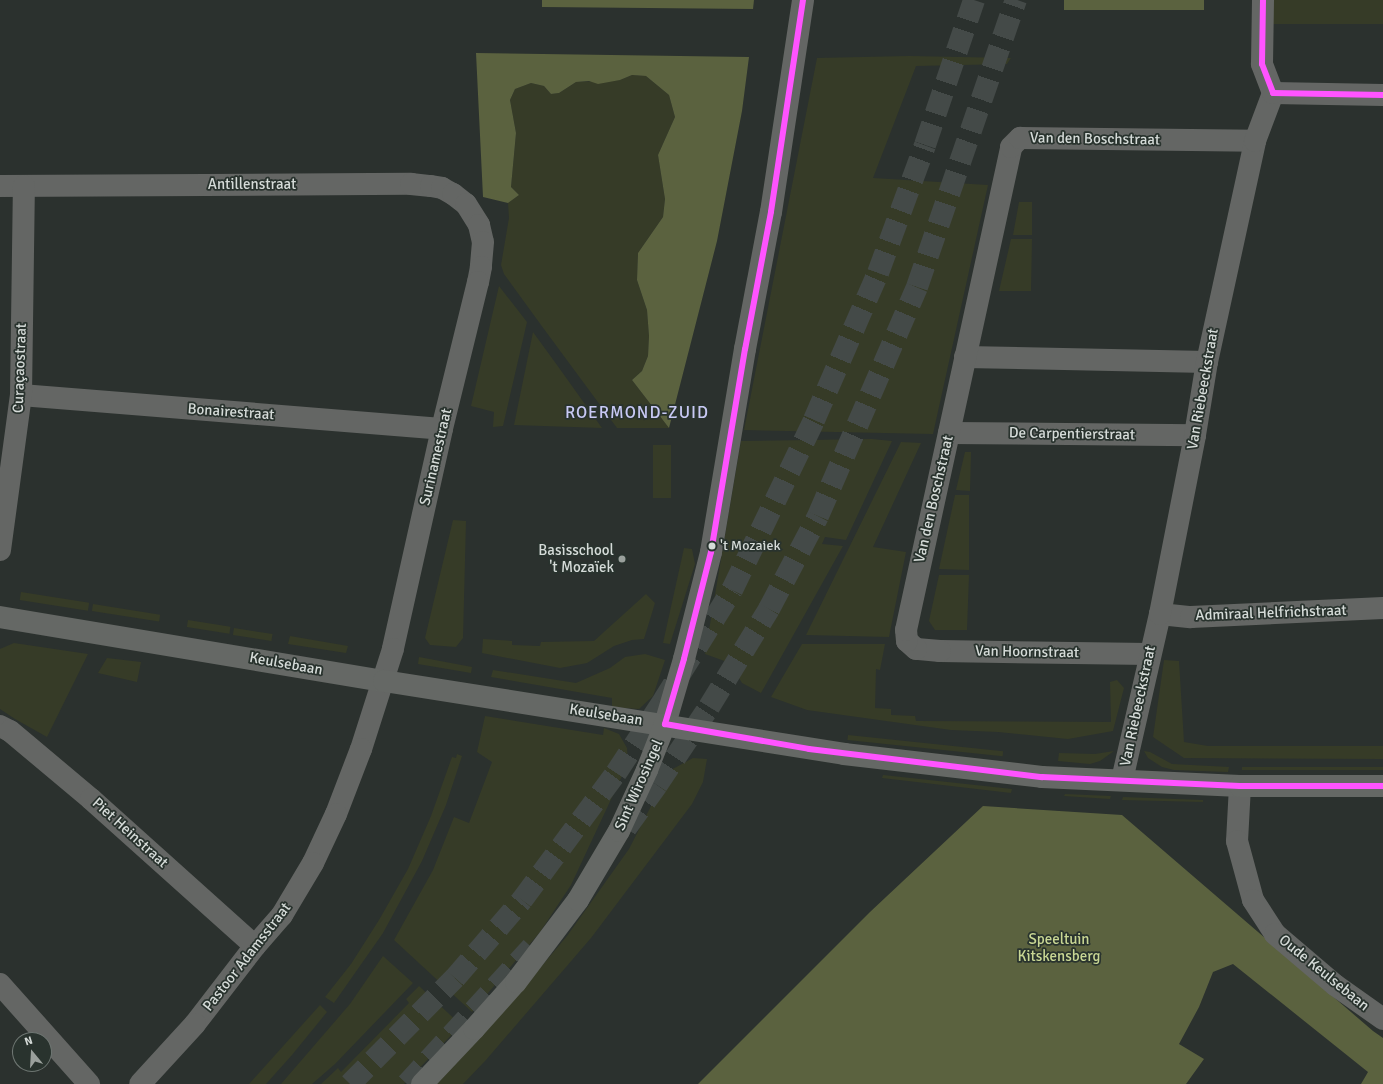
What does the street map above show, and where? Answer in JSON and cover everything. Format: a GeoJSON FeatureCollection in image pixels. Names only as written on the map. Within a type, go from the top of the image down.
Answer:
{"type":"FeatureCollection","features":[{"type":"Feature","properties":{"kind":"street","name":"Sint Wirosingel"},"geometry":{"type":"LineString","coordinates":[[422,1084],[474,1030],[516,982],[578,900],[619,831],[647,770],[665,724],[682,666],[711,552],[744,357],[771,212],[803,0]]}},
{"type":"Feature","properties":{"kind":"street"},"geometry":{"type":"LineString","coordinates":[[1262,0],[1262,64],[1273,93],[1383,95]]}},
{"type":"Feature","properties":{"kind":"street","name":"Van Riebeeckstraat"},"geometry":{"type":"LineString","coordinates":[[1122,780],[1149,654],[1160,614],[1196,435],[1207,362],[1255,141],[1273,93]]}},
{"type":"Feature","properties":{"kind":"street","name":"Van den Boschstraat"},"geometry":{"type":"LineString","coordinates":[[907,641],[906,630],[909,615],[1011,147],[1020,138],[1255,141]]}},
{"type":"Feature","properties":{"kind":"street","name":"Antillenstraat"},"geometry":{"type":"LineString","coordinates":[[0,186],[404,184],[431,186],[442,188],[466,204],[474,214],[481,233]]}},
{"type":"Feature","properties":{"kind":"street","name":"Curaçaostraat"},"geometry":{"type":"LineString","coordinates":[[0,550],[21,396],[24,186]]}},
{"type":"Feature","properties":{"kind":"street","name":"Surinamestraat"},"geometry":{"type":"LineString","coordinates":[[384,681],[393,649],[442,429],[481,267],[483,242],[481,233]]}},
{"type":"Feature","properties":{"kind":"street"},"geometry":{"type":"LineString","coordinates":[[965,358],[1207,362]]}},
{"type":"Feature","properties":{"kind":"street","name":"Bonairestraat"},"geometry":{"type":"LineString","coordinates":[[21,396],[442,429]]}},
{"type":"Feature","properties":{"kind":"street","name":"De Carpentierstraat"},"geometry":{"type":"LineString","coordinates":[[949,433],[1196,435]]}},
{"type":"Feature","properties":{"kind":"street","name":"Admiraal Helfrichstraat"},"geometry":{"type":"LineString","coordinates":[[1160,614],[1191,617],[1383,608]]}},
{"type":"Feature","properties":{"kind":"street","name":"Keulsebaan"},"geometry":{"type":"LineString","coordinates":[[0,617],[384,681],[665,724],[844,754],[1042,776],[1240,786],[1383,786]]}},
{"type":"Feature","properties":{"kind":"street","name":"Van Hoornstraat"},"geometry":{"type":"LineString","coordinates":[[907,641],[916,649],[940,651],[1149,654]]}},
{"type":"Feature","properties":{"kind":"street","name":"Pastoor Adamsstraat"},"geometry":{"type":"LineString","coordinates":[[140,1084],[194,1024],[255,946],[282,915],[313,863],[336,814],[384,681]]}},
{"type":"Feature","properties":{"kind":"street","name":"Piet Heinstraat"},"geometry":{"type":"LineString","coordinates":[[0,726],[10,731],[91,799],[255,946]]}},
{"type":"Feature","properties":{"kind":"street","name":"Oude Keulsebaan"},"geometry":{"type":"LineString","coordinates":[[1240,786],[1237,841],[1253,900],[1275,934],[1334,985],[1383,1019]]}},
{"type":"Feature","properties":{"kind":"street"},"geometry":{"type":"LineString","coordinates":[[0,984],[89,1084]]}},
{"type":"Feature","properties":{"kind":"green space"},"geometry":{"type":"Polygon","coordinates":[[[542,0],[754,0],[753,9],[542,7],[542,0]]]}},
{"type":"Feature","properties":{"kind":"green space"},"geometry":{"type":"Polygon","coordinates":[[[1064,0],[1204,0],[1204,10],[1064,10],[1064,0]]]}},
{"type":"Feature","properties":{"kind":"green space"},"geometry":{"type":"Polygon","coordinates":[[[1272,0],[1383,0],[1383,24],[1272,24],[1272,0]]]}},
{"type":"Feature","properties":{"kind":"green space"},"geometry":{"type":"Polygon","coordinates":[[[476,53],[749,57],[742,111],[717,241],[669,428],[632,380],[642,371],[648,356],[649,336],[647,310],[637,280],[638,253],[663,217],[665,199],[658,155],[675,117],[669,95],[646,76],[632,75],[620,80],[598,84],[589,81],[576,82],[559,93],[551,94],[544,86],[531,83],[515,89],[510,100],[516,133],[511,187],[519,195],[508,203],[483,197],[476,53]]]}},
{"type":"Feature","properties":{"kind":"green space"},"geometry":{"type":"Polygon","coordinates":[[[909,56],[1011,58],[1007,64],[916,66],[873,178],[988,185],[933,434],[744,430],[817,58],[909,56]]]}},
{"type":"Feature","properties":{"kind":"green space"},"geometry":{"type":"Polygon","coordinates":[[[632,75],[646,76],[669,95],[675,117],[658,155],[665,199],[663,217],[638,253],[637,280],[647,310],[649,336],[648,356],[642,371],[632,380],[669,428],[617,428],[504,274],[501,265],[509,218],[508,203],[519,195],[511,187],[516,133],[510,100],[515,89],[531,83],[544,86],[551,94],[559,93],[576,82],[620,80],[632,75]]]}},
{"type":"Feature","properties":{"kind":"green space"},"geometry":{"type":"Polygon","coordinates":[[[1019,202],[1032,202],[1032,235],[1013,235],[1019,202]]]}},
{"type":"Feature","properties":{"kind":"green space"},"geometry":{"type":"Polygon","coordinates":[[[1011,239],[1032,239],[1031,291],[999,291],[1011,239]]]}},
{"type":"Feature","properties":{"kind":"green space"},"geometry":{"type":"Polygon","coordinates":[[[499,286],[527,322],[503,426],[493,427],[494,412],[471,406],[499,286]]]}},
{"type":"Feature","properties":{"kind":"green space"},"geometry":{"type":"Polygon","coordinates":[[[533,332],[557,365],[602,428],[514,425],[533,332]]]}},
{"type":"Feature","properties":{"kind":"green space"},"geometry":{"type":"Polygon","coordinates":[[[872,439],[892,441],[846,540],[825,537],[822,544],[843,546],[761,693],[742,683],[730,663],[705,654],[741,441],[872,439]]]}},
{"type":"Feature","properties":{"kind":"green space"},"geometry":{"type":"Polygon","coordinates":[[[901,442],[921,443],[873,547],[906,552],[889,637],[806,635],[901,442]]]}},
{"type":"Feature","properties":{"kind":"green space"},"geometry":{"type":"Polygon","coordinates":[[[653,445],[671,445],[671,498],[653,498],[653,445]]]}},
{"type":"Feature","properties":{"kind":"green space"},"geometry":{"type":"Polygon","coordinates":[[[965,452],[971,452],[970,491],[956,490],[965,452]]]}},
{"type":"Feature","properties":{"kind":"green space"},"geometry":{"type":"Polygon","coordinates":[[[955,495],[969,495],[969,570],[939,569],[955,495]]]}},
{"type":"Feature","properties":{"kind":"green space"},"geometry":{"type":"Polygon","coordinates":[[[453,520],[466,521],[463,638],[456,647],[430,645],[425,638],[453,520]]]}},
{"type":"Feature","properties":{"kind":"green space"},"geometry":{"type":"Polygon","coordinates":[[[684,548],[692,549],[695,564],[670,644],[663,643],[684,548]]]}},
{"type":"Feature","properties":{"kind":"green space"},"geometry":{"type":"Polygon","coordinates":[[[939,575],[969,575],[967,630],[935,630],[929,621],[939,575]]]}},
{"type":"Feature","properties":{"kind":"green space"},"geometry":{"type":"Polygon","coordinates":[[[21,592],[89,603],[88,611],[20,600],[21,592]]]}},
{"type":"Feature","properties":{"kind":"green space"},"geometry":{"type":"Polygon","coordinates":[[[646,594],[655,603],[644,639],[632,640],[614,646],[587,663],[560,668],[482,653],[483,639],[512,641],[512,645],[540,646],[541,642],[594,641],[646,594]]]}},
{"type":"Feature","properties":{"kind":"green space"},"geometry":{"type":"Polygon","coordinates":[[[93,604],[160,615],[159,622],[92,611],[93,604]]]}},
{"type":"Feature","properties":{"kind":"green space"},"geometry":{"type":"Polygon","coordinates":[[[188,620],[230,627],[229,634],[187,627],[188,620]]]}},
{"type":"Feature","properties":{"kind":"green space"},"geometry":{"type":"Polygon","coordinates":[[[234,628],[273,634],[271,641],[233,635],[234,628]]]}},
{"type":"Feature","properties":{"kind":"green space"},"geometry":{"type":"Polygon","coordinates":[[[290,636],[348,646],[346,653],[288,644],[290,636]]]}},
{"type":"Feature","properties":{"kind":"green space"},"geometry":{"type":"Polygon","coordinates":[[[14,643],[88,654],[47,737],[0,709],[0,649],[14,643]]]}},
{"type":"Feature","properties":{"kind":"green space"},"geometry":{"type":"Polygon","coordinates":[[[802,644],[885,644],[880,670],[876,669],[875,708],[891,709],[891,715],[915,716],[916,721],[1111,722],[1110,682],[1117,680],[1124,688],[1113,731],[1068,739],[998,732],[951,730],[807,710],[771,697],[802,644]]]}},
{"type":"Feature","properties":{"kind":"green space"},"geometry":{"type":"Polygon","coordinates":[[[645,654],[665,660],[653,696],[639,709],[612,707],[612,698],[491,677],[493,670],[576,683],[610,668],[625,657],[645,654]]]}},
{"type":"Feature","properties":{"kind":"green space"},"geometry":{"type":"Polygon","coordinates":[[[419,657],[472,667],[471,673],[418,664],[419,657]]]}},
{"type":"Feature","properties":{"kind":"green space"},"geometry":{"type":"Polygon","coordinates":[[[107,658],[141,662],[137,682],[98,673],[107,658]]]}},
{"type":"Feature","properties":{"kind":"green space"},"geometry":{"type":"Polygon","coordinates":[[[1164,660],[1179,661],[1184,742],[1208,746],[1383,746],[1383,759],[1184,758],[1153,737],[1164,660]]]}},
{"type":"Feature","properties":{"kind":"green space"},"geometry":{"type":"Polygon","coordinates":[[[485,716],[603,735],[604,728],[619,734],[627,748],[628,763],[571,885],[540,932],[472,1012],[394,940],[433,870],[454,817],[469,823],[492,762],[477,752],[485,716]]]}},
{"type":"Feature","properties":{"kind":"green space"},"geometry":{"type":"Polygon","coordinates":[[[848,735],[1003,751],[1003,756],[847,740],[848,735]]]}},
{"type":"Feature","properties":{"kind":"green space"},"geometry":{"type":"Polygon","coordinates":[[[1114,751],[1100,761],[1090,764],[1058,761],[1059,753],[1095,754],[1114,751]]]}},
{"type":"Feature","properties":{"kind":"green space"},"geometry":{"type":"Polygon","coordinates":[[[1144,751],[1150,752],[1172,764],[1229,767],[1228,772],[1174,770],[1162,767],[1148,758],[1144,751]]]}},
{"type":"Feature","properties":{"kind":"green space"},"geometry":{"type":"Polygon","coordinates":[[[457,754],[462,756],[446,805],[422,861],[383,933],[334,1003],[325,997],[351,964],[379,920],[408,869],[431,816],[452,757],[456,758],[457,754]]]}},
{"type":"Feature","properties":{"kind":"green space"},"geometry":{"type":"Polygon","coordinates":[[[693,758],[707,759],[703,782],[692,804],[591,938],[486,1060],[463,1084],[436,1084],[503,1012],[567,936],[629,849],[669,771],[693,758]]]}},
{"type":"Feature","properties":{"kind":"green space"},"geometry":{"type":"Polygon","coordinates":[[[1242,767],[1383,767],[1383,770],[1242,770],[1242,767]]]}},
{"type":"Feature","properties":{"kind":"green space"},"geometry":{"type":"Polygon","coordinates":[[[883,775],[1012,789],[1011,793],[882,778],[883,775]]]}},
{"type":"Feature","properties":{"kind":"green space"},"geometry":{"type":"Polygon","coordinates":[[[1065,794],[1111,796],[1110,799],[1064,796],[1065,794]]]}},
{"type":"Feature","properties":{"kind":"green space"},"geometry":{"type":"Polygon","coordinates":[[[1123,797],[1203,800],[1203,802],[1122,800],[1123,797]]]}},
{"type":"Feature","properties":{"kind":"green space","name":"Speeltuin Kitskensberg"},"geometry":{"type":"Polygon","coordinates":[[[983,806],[1122,815],[1383,1038],[1383,1084],[1361,1084],[1368,1072],[1233,964],[1213,972],[1199,1007],[1179,1044],[1204,1059],[1186,1084],[698,1084],[870,912],[983,806]]]}},
{"type":"Feature","properties":{"kind":"green space"},"geometry":{"type":"Polygon","coordinates":[[[383,956],[413,983],[335,1064],[312,1084],[281,1084],[350,1004],[383,956]]]}},
{"type":"Feature","properties":{"kind":"green space"},"geometry":{"type":"Polygon","coordinates":[[[419,986],[461,1025],[404,1084],[321,1084],[338,1068],[341,1072],[409,1003],[406,999],[419,986]]]}},
{"type":"Feature","properties":{"kind":"green space"},"geometry":{"type":"Polygon","coordinates":[[[320,1005],[327,1012],[266,1084],[249,1084],[320,1005]]]}},
{"type":"Feature","properties":{"kind":"tunnel"},"geometry":{"type":"LineString","coordinates":[[350,1084],[455,978],[522,900],[616,773],[662,703],[732,590],[814,420],[878,273],[925,145],[974,0]]}},
{"type":"Feature","properties":{"kind":"tunnel"},"geometry":{"type":"LineString","coordinates":[[626,828],[657,785],[709,707],[769,609],[818,516],[917,287],[1016,0]]}},
{"type":"Feature","properties":{"kind":"tunnel"},"geometry":{"type":"LineString","coordinates":[[407,1084],[532,947]]}},
{"type":"Feature","properties":{"kind":"transit line"},"geometry":{"type":"LineString","coordinates":[[803,0],[771,212],[745,349],[711,552],[684,659],[665,724],[809,749],[1042,777],[1240,786],[1383,786]]}},
{"type":"Feature","properties":{"kind":"transit line"},"geometry":{"type":"LineString","coordinates":[[1263,0],[1262,64],[1273,93],[1383,95]]}},
{"type":"Feature","properties":{"kind":"place","name":"'t Mozaiek"},"geometry":{"type":"Point","coordinates":[712,546]}},
{"type":"Feature","properties":{"kind":"place","name":"Basisschool 't Mozaïek"},"geometry":{"type":"Point","coordinates":[622,559]}},
{"type":"Feature","properties":{"kind":"district","name":"ROERMOND-ZUID"},"geometry":{"type":"Point","coordinates":[637,413]}}]}
